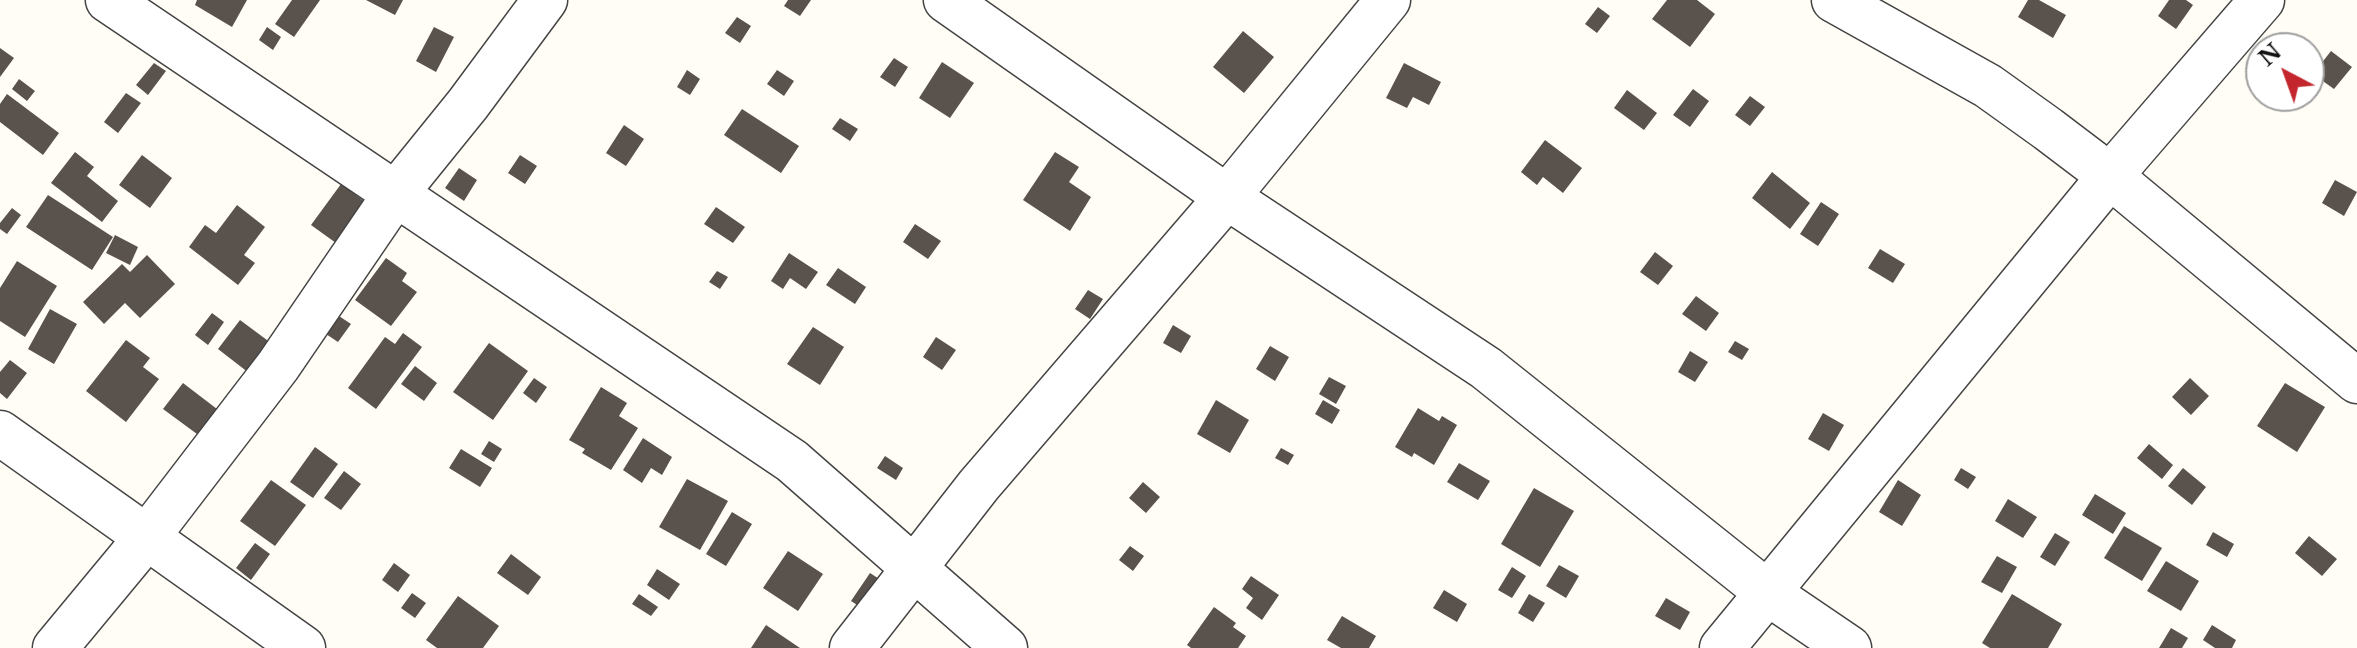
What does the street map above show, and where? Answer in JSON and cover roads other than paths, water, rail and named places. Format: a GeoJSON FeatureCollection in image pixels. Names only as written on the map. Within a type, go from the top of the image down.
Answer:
{"type":"FeatureCollection","features":[{"type":"Feature","properties":{"kind":"street"},"geometry":{"type":"LineString","coordinates":[[108,0],[792,461],[1005,648]]}},
{"type":"Feature","properties":{"kind":"street"},"geometry":{"type":"LineString","coordinates":[[55,648],[147,537],[278,366],[396,193],[468,104],[545,0]]}},
{"type":"Feature","properties":{"kind":"street"},"geometry":{"type":"LineString","coordinates":[[946,0],[1227,197],[1486,368],[1768,593],[1849,648]]}},
{"type":"Feature","properties":{"kind":"street"},"geometry":{"type":"LineString","coordinates":[[852,648],[979,485],[1227,197],[1388,0]]}},
{"type":"Feature","properties":{"kind":"street"},"geometry":{"type":"LineString","coordinates":[[1834,0],[1988,86],[2110,176],[2357,381]]}},
{"type":"Feature","properties":{"kind":"street"},"geometry":{"type":"LineString","coordinates":[[1722,648],[2110,176],[2262,0]]}},
{"type":"Feature","properties":{"kind":"street"},"geometry":{"type":"LineString","coordinates":[[0,433],[303,648]]}}]}
